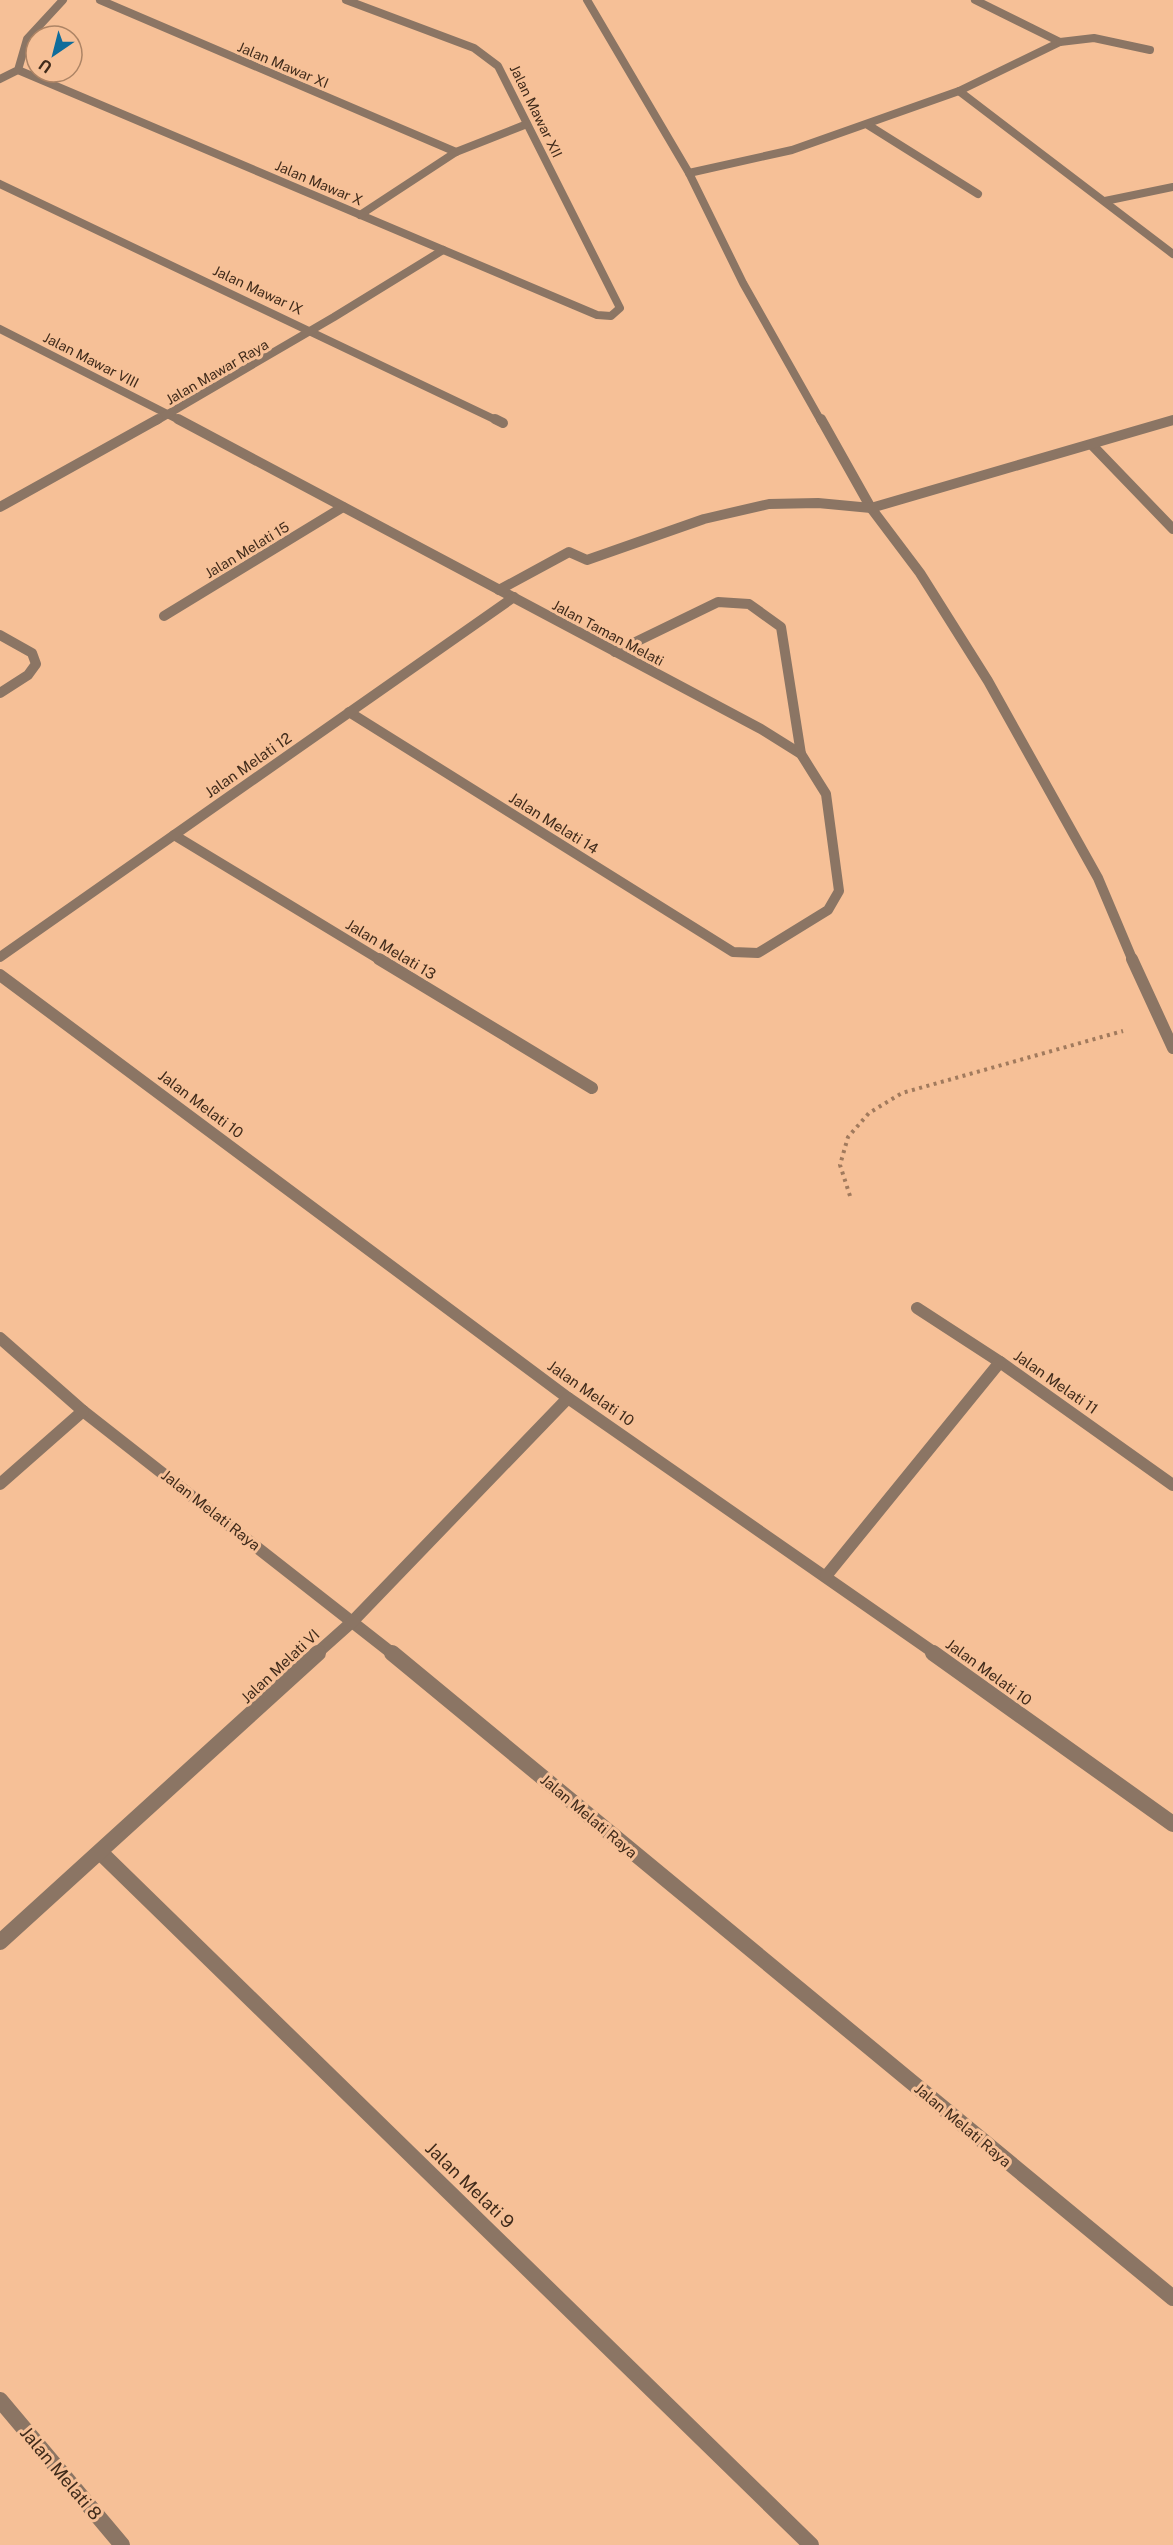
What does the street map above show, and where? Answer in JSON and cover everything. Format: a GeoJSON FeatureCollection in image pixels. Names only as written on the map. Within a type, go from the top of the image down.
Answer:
{"type":"FeatureCollection","features":[{"type":"Feature","properties":{"kind":"street"},"geometry":{"type":"LineString","coordinates":[[0,79],[18,70],[27,39],[63,0]]}},
{"type":"Feature","properties":{"kind":"street","name":"Jalan Mawar XI"},"geometry":{"type":"LineString","coordinates":[[100,0],[456,152]]}},
{"type":"Feature","properties":{"kind":"street","name":"Jalan Mawar XII"},"geometry":{"type":"LineString","coordinates":[[346,0],[488,56],[498,66],[620,308],[611,316]]}},
{"type":"Feature","properties":{"kind":"street"},"geometry":{"type":"LineString","coordinates":[[587,0],[691,173],[743,283],[871,508],[920,573],[988,681],[1081,846],[1098,878],[1159,1022],[1173,1048]]}},
{"type":"Feature","properties":{"kind":"street"},"geometry":{"type":"LineString","coordinates":[[975,0],[1060,42]]}},
{"type":"Feature","properties":{"kind":"street"},"geometry":{"type":"LineString","coordinates":[[691,173],[738,164],[868,126],[959,91],[1060,42],[1073,38],[1096,39],[1150,50]]}},
{"type":"Feature","properties":{"kind":"street","name":"Jalan Mawar X"},"geometry":{"type":"LineString","coordinates":[[18,70],[597,315],[611,316]]}},
{"type":"Feature","properties":{"kind":"street"},"geometry":{"type":"LineString","coordinates":[[959,91],[1173,254]]}},
{"type":"Feature","properties":{"kind":"street"},"geometry":{"type":"LineString","coordinates":[[360,215],[456,152],[527,124]]}},
{"type":"Feature","properties":{"kind":"street"},"geometry":{"type":"LineString","coordinates":[[868,126],[978,194]]}},
{"type":"Feature","properties":{"kind":"street","name":"Jalan Mawar IX"},"geometry":{"type":"LineString","coordinates":[[0,184],[502,423]]}},
{"type":"Feature","properties":{"kind":"street"},"geometry":{"type":"LineString","coordinates":[[1105,201],[1173,187]]}},
{"type":"Feature","properties":{"kind":"street","name":"Jalan Mawar Raya"},"geometry":{"type":"LineString","coordinates":[[0,507],[170,415],[314,332],[443,250]]}},
{"type":"Feature","properties":{"kind":"street","name":"Jalan Mawar VIII"},"geometry":{"type":"LineString","coordinates":[[0,329],[170,415]]}},
{"type":"Feature","properties":{"kind":"street","name":"Jalan Taman Melati"},"geometry":{"type":"LineString","coordinates":[[170,415],[760,729],[801,754],[826,795],[839,891],[828,910],[758,953],[746,954]]}},
{"type":"Feature","properties":{"kind":"street"},"geometry":{"type":"LineString","coordinates":[[499,590],[569,552],[587,560],[704,519],[769,504],[818,503],[871,508],[1173,420]]}},
{"type":"Feature","properties":{"kind":"street"},"geometry":{"type":"LineString","coordinates":[[1092,445],[1173,529]]}},
{"type":"Feature","properties":{"kind":"street","name":"Jalan Melati 15"},"geometry":{"type":"LineString","coordinates":[[164,616],[343,507]]}},
{"type":"Feature","properties":{"kind":"street","name":"Jalan Melati 12"},"geometry":{"type":"LineString","coordinates":[[0,957],[514,597]]}},
{"type":"Feature","properties":{"kind":"street"},"geometry":{"type":"LineString","coordinates":[[615,652],[718,602],[748,604],[781,627],[801,754]]}},
{"type":"Feature","properties":{"kind":"street"},"geometry":{"type":"LineString","coordinates":[[0,635],[32,653],[36,664],[28,675],[0,693]]}},
{"type":"Feature","properties":{"kind":"street","name":"Jalan Melati 14"},"geometry":{"type":"LineString","coordinates":[[349,712],[719,944],[733,952],[746,954]]}},
{"type":"Feature","properties":{"kind":"street","name":"Jalan Melati 13"},"geometry":{"type":"LineString","coordinates":[[174,835],[592,1088]]}},
{"type":"Feature","properties":{"kind":"street","name":"Jalan Melati 10"},"geometry":{"type":"LineString","coordinates":[[0,975],[568,1398],[826,1576],[1173,1824]]}},
{"type":"Feature","properties":{"kind":"street","name":"Jalan Melati 11"},"geometry":{"type":"LineString","coordinates":[[916,1308],[1000,1362],[1173,1485]]}},
{"type":"Feature","properties":{"kind":"street","name":"Jalan Melati Raya"},"geometry":{"type":"LineString","coordinates":[[0,1338],[83,1411],[353,1621],[1173,2298]]}},
{"type":"Feature","properties":{"kind":"street"},"geometry":{"type":"LineString","coordinates":[[826,1576],[1000,1362]]}},
{"type":"Feature","properties":{"kind":"street","name":"Jalan Melati VI"},"geometry":{"type":"LineString","coordinates":[[0,1942],[101,1853],[353,1621],[568,1398]]}},
{"type":"Feature","properties":{"kind":"street"},"geometry":{"type":"LineString","coordinates":[[0,1484],[83,1411]]}},
{"type":"Feature","properties":{"kind":"street","name":"Jalan Melati 9"},"geometry":{"type":"LineString","coordinates":[[101,1853],[811,2545]]}},
{"type":"Feature","properties":{"kind":"street","name":"Jalan Melati 8"},"geometry":{"type":"LineString","coordinates":[[0,2400],[122,2545]]}},
{"type":"Feature","properties":{"kind":"path"},"geometry":{"type":"LineString","coordinates":[[850,1196],[840,1165],[848,1137],[869,1113],[902,1093],[1099,1036],[1159,1022]]}}]}
